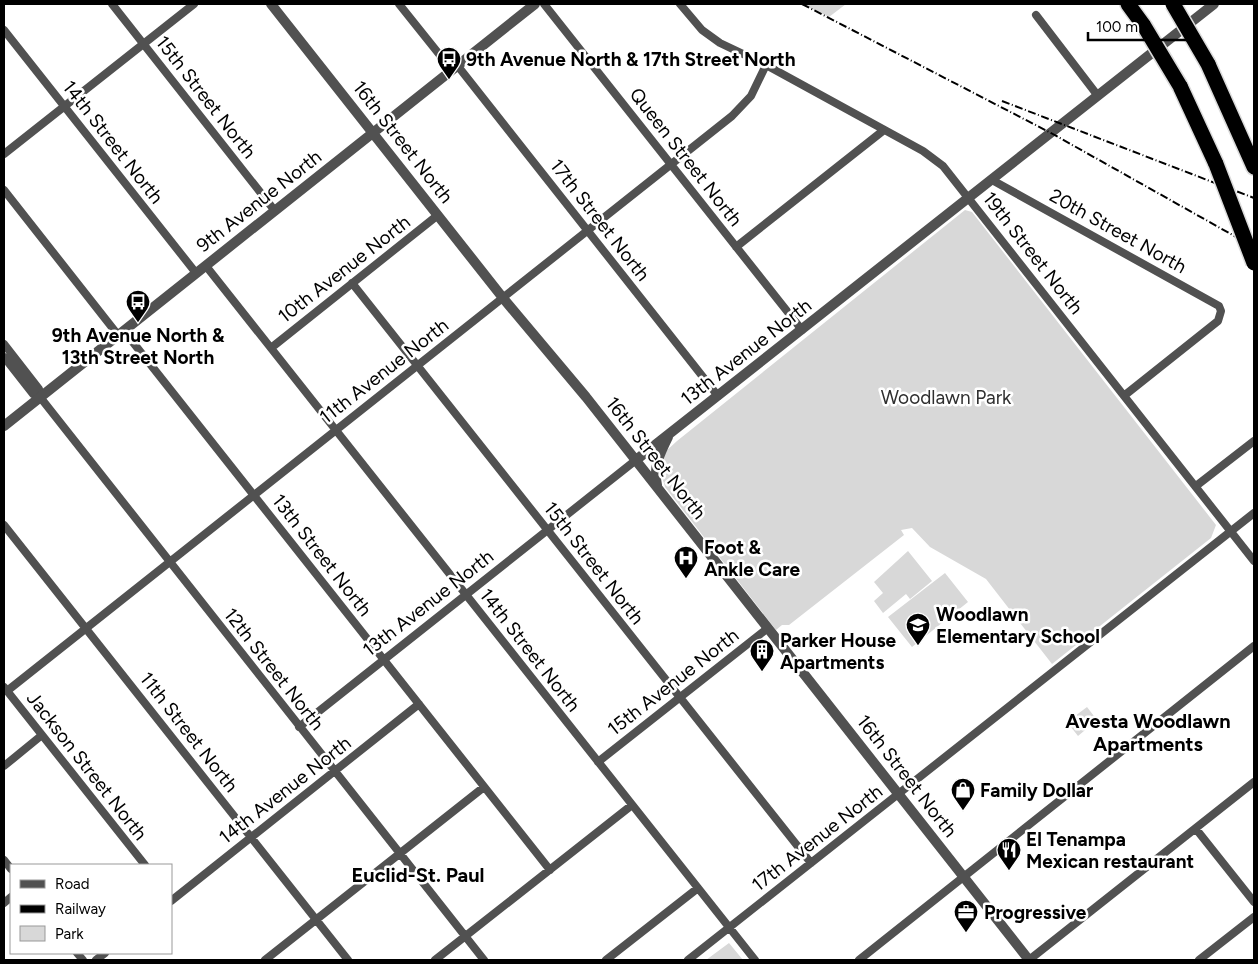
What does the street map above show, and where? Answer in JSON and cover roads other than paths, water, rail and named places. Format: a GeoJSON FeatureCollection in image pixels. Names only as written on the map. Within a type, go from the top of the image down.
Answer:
{"type":"FeatureCollection","features":[{"type":"Feature","properties":{"kind":"highway"},"geometry":{"type":"LineString","coordinates":[[1128,4],[1144,26],[1180,86],[1216,164],[1254,263]]}},
{"type":"Feature","properties":{"kind":"highway"},"geometry":{"type":"LineString","coordinates":[[1173,4],[1208,64],[1254,167]]}},
{"type":"Feature","properties":{"kind":"street","name":"15th Street North"},"geometry":{"type":"LineString","coordinates":[[112,4],[275,211]]}},
{"type":"Feature","properties":{"kind":"street"},"geometry":{"type":"LineString","coordinates":[[4,154],[194,4]]}},
{"type":"Feature","properties":{"kind":"street","name":"16th Street North"},"geometry":{"type":"LineString","coordinates":[[271,4],[503,298],[636,460],[1029,960]]}},
{"type":"Feature","properties":{"kind":"street","name":"17th Street North"},"geometry":{"type":"LineString","coordinates":[[399,4],[454,67],[588,230],[718,396]]}},
{"type":"Feature","properties":{"kind":"street","name":"9th Avenue North"},"geometry":{"type":"LineString","coordinates":[[4,426],[535,4]]}},
{"type":"Feature","properties":{"kind":"street","name":"Queen Street North"},"geometry":{"type":"LineString","coordinates":[[544,4],[802,330]]}},
{"type":"Feature","properties":{"kind":"street","name":"19th Street North"},"geometry":{"type":"LineString","coordinates":[[680,4],[702,30],[720,43],[766,65],[934,158],[969,198],[1254,561]]}},
{"type":"Feature","properties":{"kind":"street","name":"13th Avenue North"},"geometry":{"type":"LineString","coordinates":[[299,727],[1214,4]]}},
{"type":"Feature","properties":{"kind":"street"},"geometry":{"type":"LineString","coordinates":[[1036,15],[1098,96]]}},
{"type":"Feature","properties":{"kind":"street","name":"14th Street North"},"geometry":{"type":"LineString","coordinates":[[4,30],[196,274]]}},
{"type":"Feature","properties":{"kind":"street","name":"11th Avenue North"},"geometry":{"type":"LineString","coordinates":[[6,689],[86,629],[744,105],[758,86],[766,65]]}},
{"type":"Feature","properties":{"kind":"street"},"geometry":{"type":"LineString","coordinates":[[736,247],[884,130]]}},
{"type":"Feature","properties":{"kind":"street","name":"20th Street North"},"geometry":{"type":"LineString","coordinates":[[992,180],[1214,302],[1221,311],[1218,321],[1124,395]]}},
{"type":"Feature","properties":{"kind":"street","name":"13th Street North"},"geometry":{"type":"LineString","coordinates":[[4,190],[254,495],[550,870]]}},
{"type":"Feature","properties":{"kind":"street","name":"10th Avenue North"},"geometry":{"type":"LineString","coordinates":[[271,348],[438,215]]}},
{"type":"Feature","properties":{"kind":"street","name":"14th Street North"},"geometry":{"type":"LineString","coordinates":[[206,266],[755,960]]}},
{"type":"Feature","properties":{"kind":"street","name":"15th Street North"},"geometry":{"type":"LineString","coordinates":[[352,283],[811,863]]}},
{"type":"Feature","properties":{"kind":"street","name":"12th Street North"},"geometry":{"type":"LineString","coordinates":[[4,344],[40,390],[40,397]]}},
{"type":"Feature","properties":{"kind":"street","name":"12th Street North"},"geometry":{"type":"LineString","coordinates":[[4,357],[33,394],[40,397],[169,563],[484,960]]}},
{"type":"Feature","properties":{"kind":"street"},"geometry":{"type":"LineString","coordinates":[[658,488],[655,474],[657,460],[669,434]]}},
{"type":"Feature","properties":{"kind":"street"},"geometry":{"type":"LineString","coordinates":[[1196,486],[1254,441]]}},
{"type":"Feature","properties":{"kind":"street","name":"17th Avenue North"},"geometry":{"type":"LineString","coordinates":[[688,960],[1254,513]]}},
{"type":"Feature","properties":{"kind":"street","name":"11th Street North"},"geometry":{"type":"LineString","coordinates":[[4,525],[348,960]]}},
{"type":"Feature","properties":{"kind":"street","name":"15th Avenue North"},"geometry":{"type":"LineString","coordinates":[[598,762],[768,628]]}},
{"type":"Feature","properties":{"kind":"street"},"geometry":{"type":"LineString","coordinates":[[859,960],[1254,646]]}},
{"type":"Feature","properties":{"kind":"street","name":"Jackson Street North"},"geometry":{"type":"LineString","coordinates":[[6,689],[144,864]]}},
{"type":"Feature","properties":{"kind":"street","name":"14th Avenue North"},"geometry":{"type":"LineString","coordinates":[[172,900],[419,704]]}},
{"type":"Feature","properties":{"kind":"street"},"geometry":{"type":"LineString","coordinates":[[4,766],[42,735]]}},
{"type":"Feature","properties":{"kind":"street"},"geometry":{"type":"LineString","coordinates":[[1029,960],[1254,782]]}},
{"type":"Feature","properties":{"kind":"street"},"geometry":{"type":"LineString","coordinates":[[265,960],[484,787]]}},
{"type":"Feature","properties":{"kind":"street"},"geometry":{"type":"LineString","coordinates":[[435,960],[632,805]]}},
{"type":"Feature","properties":{"kind":"street"},"geometry":{"type":"LineString","coordinates":[[1196,829],[1254,902]]}},
{"type":"Feature","properties":{"kind":"street"},"geometry":{"type":"LineString","coordinates":[[606,960],[698,888]]}},
{"type":"Feature","properties":{"kind":"street"},"geometry":{"type":"LineString","coordinates":[[1199,960],[1254,917]]}},
{"type":"Feature","properties":{"kind":"railway"},"geometry":{"type":"LineString","coordinates":[[802,4],[1051,133],[1254,247]]}},
{"type":"Feature","properties":{"kind":"railway"},"geometry":{"type":"LineString","coordinates":[[1002,101],[1254,198]]}},
{"type":"Feature","properties":{"kind":"place","name":"9th Avenue North & 17th Street North"},"geometry":{"type":"Point","coordinates":[449,80]}},
{"type":"Feature","properties":{"kind":"place","name":"9th Avenue North & 13th Street North"},"geometry":{"type":"Point","coordinates":[138,323]}},
{"type":"Feature","properties":{"kind":"place","name":"Foot & Ankle Care"},"geometry":{"type":"Point","coordinates":[686,579]}},
{"type":"Feature","properties":{"kind":"place","name":"Woodlawn Elementary School"},"geometry":{"type":"Point","coordinates":[918,646]}},
{"type":"Feature","properties":{"kind":"place","name":"Parker House Apartments"},"geometry":{"type":"Point","coordinates":[762,672]}},
{"type":"Feature","properties":{"kind":"place","name":"Family Dollar"},"geometry":{"type":"Point","coordinates":[963,811]}},
{"type":"Feature","properties":{"kind":"place","name":"El Tenampa Mexican restaurant"},"geometry":{"type":"Point","coordinates":[1009,871]}},
{"type":"Feature","properties":{"kind":"place","name":"Progressive"},"geometry":{"type":"Point","coordinates":[966,933]}},
{"type":"Feature","properties":{"kind":"district","name":"Avesta Woodlawn Apartments"},"geometry":{"type":"Point","coordinates":[1148,732]}},
{"type":"Feature","properties":{"kind":"district","name":"Euclid-St. Paul"},"geometry":{"type":"Point","coordinates":[418,875]}},
{"type":"Feature","properties":{"kind":"park label","name":"Woodlawn Park"},"geometry":{"type":"Point","coordinates":[946,397]}}]}
